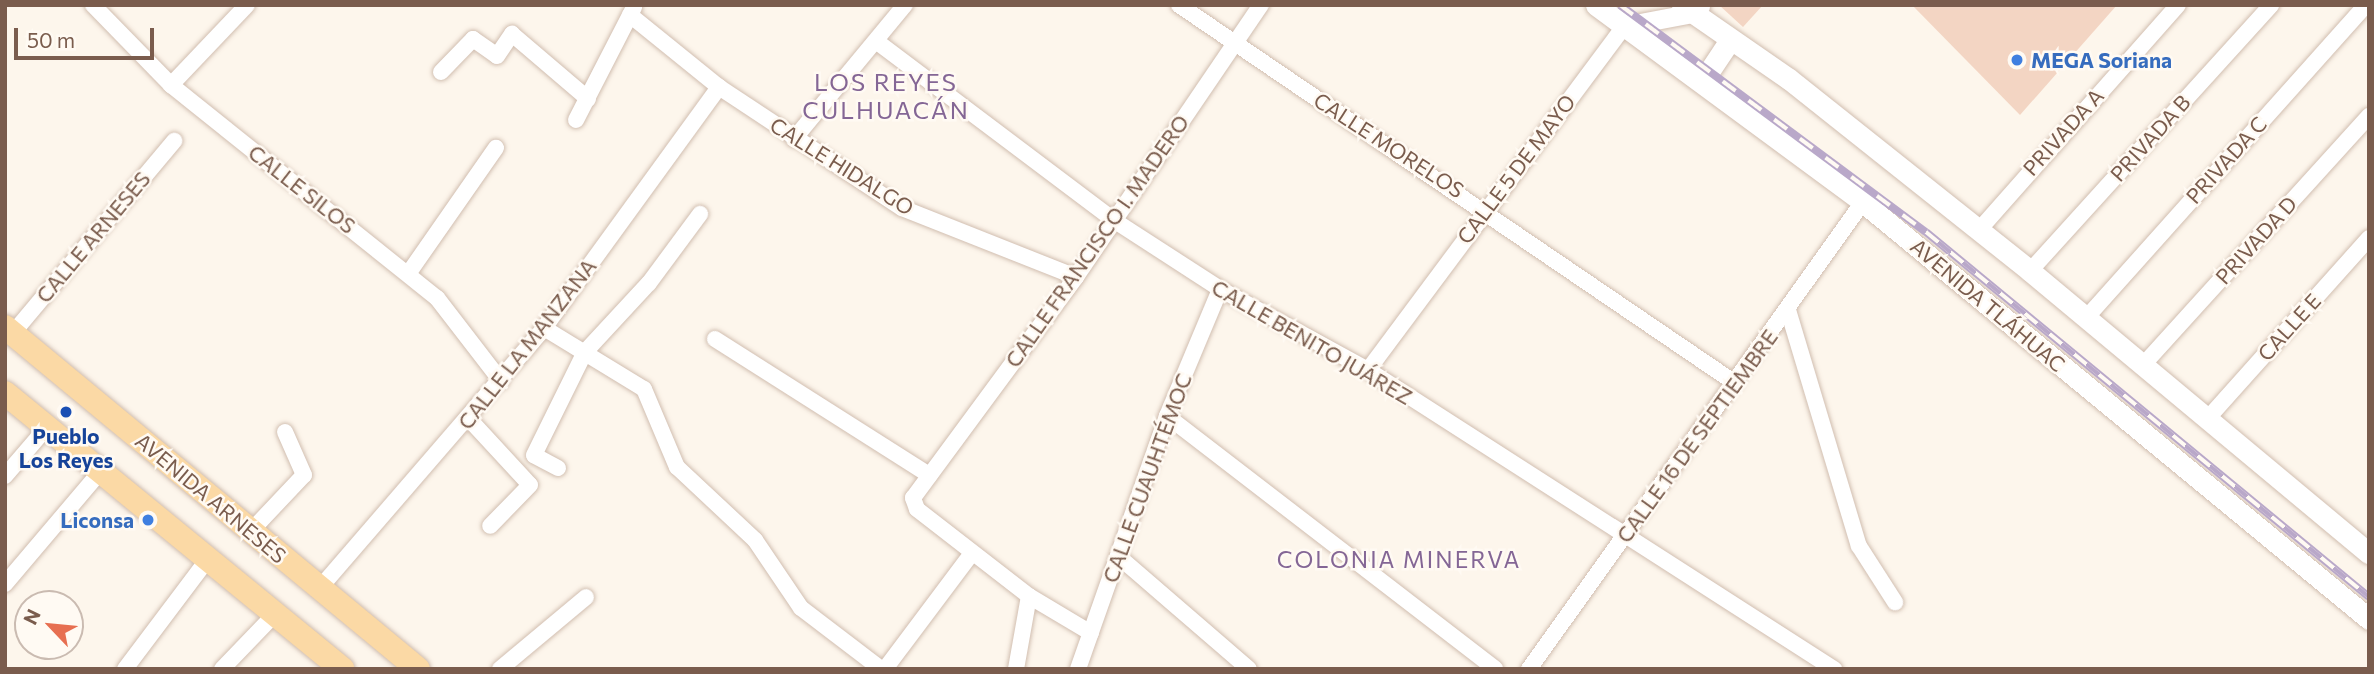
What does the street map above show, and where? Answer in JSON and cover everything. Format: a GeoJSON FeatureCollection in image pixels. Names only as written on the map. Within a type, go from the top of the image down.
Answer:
{"type":"FeatureCollection","features":[{"type":"Feature","properties":{"kind":"main road","name":"AVENIDA TLÁHUAC"},"geometry":{"type":"LineString","coordinates":[[1596,5],[1863,202],[2369,619]]}},
{"type":"Feature","properties":{"kind":"main road"},"geometry":{"type":"LineString","coordinates":[[1692,8],[2030,271],[2209,416],[2369,553]]}},
{"type":"Feature","properties":{"kind":"main road"},"geometry":{"type":"LineString","coordinates":[[1702,82],[1730,40]]}},
{"type":"Feature","properties":{"kind":"main road","name":"AVENIDA ARNESES"},"geometry":{"type":"LineString","coordinates":[[9,330],[418,669]]}},
{"type":"Feature","properties":{"kind":"main road"},"geometry":{"type":"LineString","coordinates":[[5,393],[342,669]]}},
{"type":"Feature","properties":{"kind":"street","name":"CALLE SILOS"},"geometry":{"type":"LineString","coordinates":[[93,5],[171,85],[408,274],[461,325],[501,381]]}},
{"type":"Feature","properties":{"kind":"street"},"geometry":{"type":"LineString","coordinates":[[794,139],[905,5]]}},
{"type":"Feature","properties":{"kind":"street","name":"CALLE MORELOS"},"geometry":{"type":"LineString","coordinates":[[1180,5],[1486,209],[1735,383]]}},
{"type":"Feature","properties":{"kind":"street","name":"CALLE FRANCISCO I. MADERO"},"geometry":{"type":"LineString","coordinates":[[1091,633],[1029,596],[914,504],[929,475],[1076,277],[1261,5]]}},
{"type":"Feature","properties":{"kind":"street","name":"PRIVADA A"},"geometry":{"type":"LineString","coordinates":[[1979,230],[2178,5]]}},
{"type":"Feature","properties":{"kind":"street","name":"PRIVADA B"},"geometry":{"type":"LineString","coordinates":[[2030,271],[2271,5]]}},
{"type":"Feature","properties":{"kind":"street","name":"PRIVADA C"},"geometry":{"type":"LineString","coordinates":[[2087,317],[2367,5]]}},
{"type":"Feature","properties":{"kind":"street"},"geometry":{"type":"LineString","coordinates":[[171,85],[245,6]]}},
{"type":"Feature","properties":{"kind":"street"},"geometry":{"type":"LineString","coordinates":[[1624,26],[1692,8]]}},
{"type":"Feature","properties":{"kind":"street"},"geometry":{"type":"LineString","coordinates":[[576,120],[632,10]]}},
{"type":"Feature","properties":{"kind":"street","name":"CALLE HIDALGO"},"geometry":{"type":"LineString","coordinates":[[632,10],[719,87],[902,208],[1076,277]]}},
{"type":"Feature","properties":{"kind":"street","name":"CALLE 5 DE MAYO"},"geometry":{"type":"LineString","coordinates":[[1368,370],[1624,26]]}},
{"type":"Feature","properties":{"kind":"street"},"geometry":{"type":"LineString","coordinates":[[441,72],[473,39],[497,56],[512,34],[588,99]]}},
{"type":"Feature","properties":{"kind":"street","name":"CALLE BENITO JUÁREZ"},"geometry":{"type":"LineString","coordinates":[[876,41],[1115,221],[1220,289],[1368,370],[1834,669]]}},
{"type":"Feature","properties":{"kind":"street","name":"CALLE LA MANZANA"},"geometry":{"type":"LineString","coordinates":[[320,589],[470,419],[544,328],[719,87]]}},
{"type":"Feature","properties":{"kind":"street","name":"PRIVADA D"},"geometry":{"type":"LineString","coordinates":[[2144,365],[2369,116]]}},
{"type":"Feature","properties":{"kind":"street","name":"CALLE ARNESES"},"geometry":{"type":"LineString","coordinates":[[9,330],[174,141]]}},
{"type":"Feature","properties":{"kind":"street"},"geometry":{"type":"LineString","coordinates":[[408,274],[496,148]]}},
{"type":"Feature","properties":{"kind":"street","name":"CALLE 16 DE SEPTIEMBRE"},"geometry":{"type":"LineString","coordinates":[[1529,669],[1863,202]]}},
{"type":"Feature","properties":{"kind":"street"},"geometry":{"type":"LineString","coordinates":[[558,468],[534,455],[585,352],[649,283],[700,214]]}},
{"type":"Feature","properties":{"kind":"street","name":"CALLE E"},"geometry":{"type":"LineString","coordinates":[[2209,416],[2369,238]]}},
{"type":"Feature","properties":{"kind":"street","name":"CALLE CUAUHTÉMOC"},"geometry":{"type":"LineString","coordinates":[[1078,669],[1167,416],[1220,289]]}},
{"type":"Feature","properties":{"kind":"street"},"geometry":{"type":"LineString","coordinates":[[1788,310],[1859,547],[1895,602]]}},
{"type":"Feature","properties":{"kind":"street"},"geometry":{"type":"LineString","coordinates":[[544,328],[644,389],[677,467],[755,540],[802,608],[883,669],[972,552]]}},
{"type":"Feature","properties":{"kind":"street"},"geometry":{"type":"LineString","coordinates":[[715,339],[929,475]]}},
{"type":"Feature","properties":{"kind":"street"},"geometry":{"type":"LineString","coordinates":[[1167,416],[1495,669]]}},
{"type":"Feature","properties":{"kind":"street"},"geometry":{"type":"LineString","coordinates":[[470,419],[530,485],[490,526]]}},
{"type":"Feature","properties":{"kind":"street"},"geometry":{"type":"LineString","coordinates":[[5,476],[47,427]]}},
{"type":"Feature","properties":{"kind":"street"},"geometry":{"type":"LineString","coordinates":[[251,531],[304,475],[285,432]]}},
{"type":"Feature","properties":{"kind":"street"},"geometry":{"type":"LineString","coordinates":[[5,584],[101,471]]}},
{"type":"Feature","properties":{"kind":"street"},"geometry":{"type":"LineString","coordinates":[[1118,556],[1249,669]]}},
{"type":"Feature","properties":{"kind":"street"},"geometry":{"type":"LineString","coordinates":[[125,669],[208,559]]}},
{"type":"Feature","properties":{"kind":"street"},"geometry":{"type":"LineString","coordinates":[[1016,669],[1029,596]]}},
{"type":"Feature","properties":{"kind":"street"},"geometry":{"type":"LineString","coordinates":[[500,669],[586,597]]}},
{"type":"Feature","properties":{"kind":"street"},"geometry":{"type":"LineString","coordinates":[[222,669],[275,614]]}},
{"type":"Feature","properties":{"kind":"building"},"geometry":{"type":"Polygon","coordinates":[[[1719,5],[1763,5],[1743,27],[1719,5]]]}},
{"type":"Feature","properties":{"kind":"building","name":"MEGA Soriana"},"geometry":{"type":"Polygon","coordinates":[[[1912,5],[2117,5],[2020,115],[1912,5]]]}},
{"type":"Feature","properties":{"kind":"railway"},"geometry":{"type":"LineString","coordinates":[[1620,5],[1926,232],[2369,597]]}},
{"type":"Feature","properties":{"kind":"place","name":"MEGA Soriana"},"geometry":{"type":"Point","coordinates":[2017,60]}},
{"type":"Feature","properties":{"kind":"place","name":"Pueblo Los Reyes"},"geometry":{"type":"Point","coordinates":[66,412]}},
{"type":"Feature","properties":{"kind":"place","name":"Liconsa"},"geometry":{"type":"Point","coordinates":[148,520]}},
{"type":"Feature","properties":{"kind":"district","name":"LOS REYES CULHUACÁN"},"geometry":{"type":"Point","coordinates":[886,96]}},
{"type":"Feature","properties":{"kind":"district","name":"COLONIA MINERVA"},"geometry":{"type":"Point","coordinates":[1399,559]}}]}
